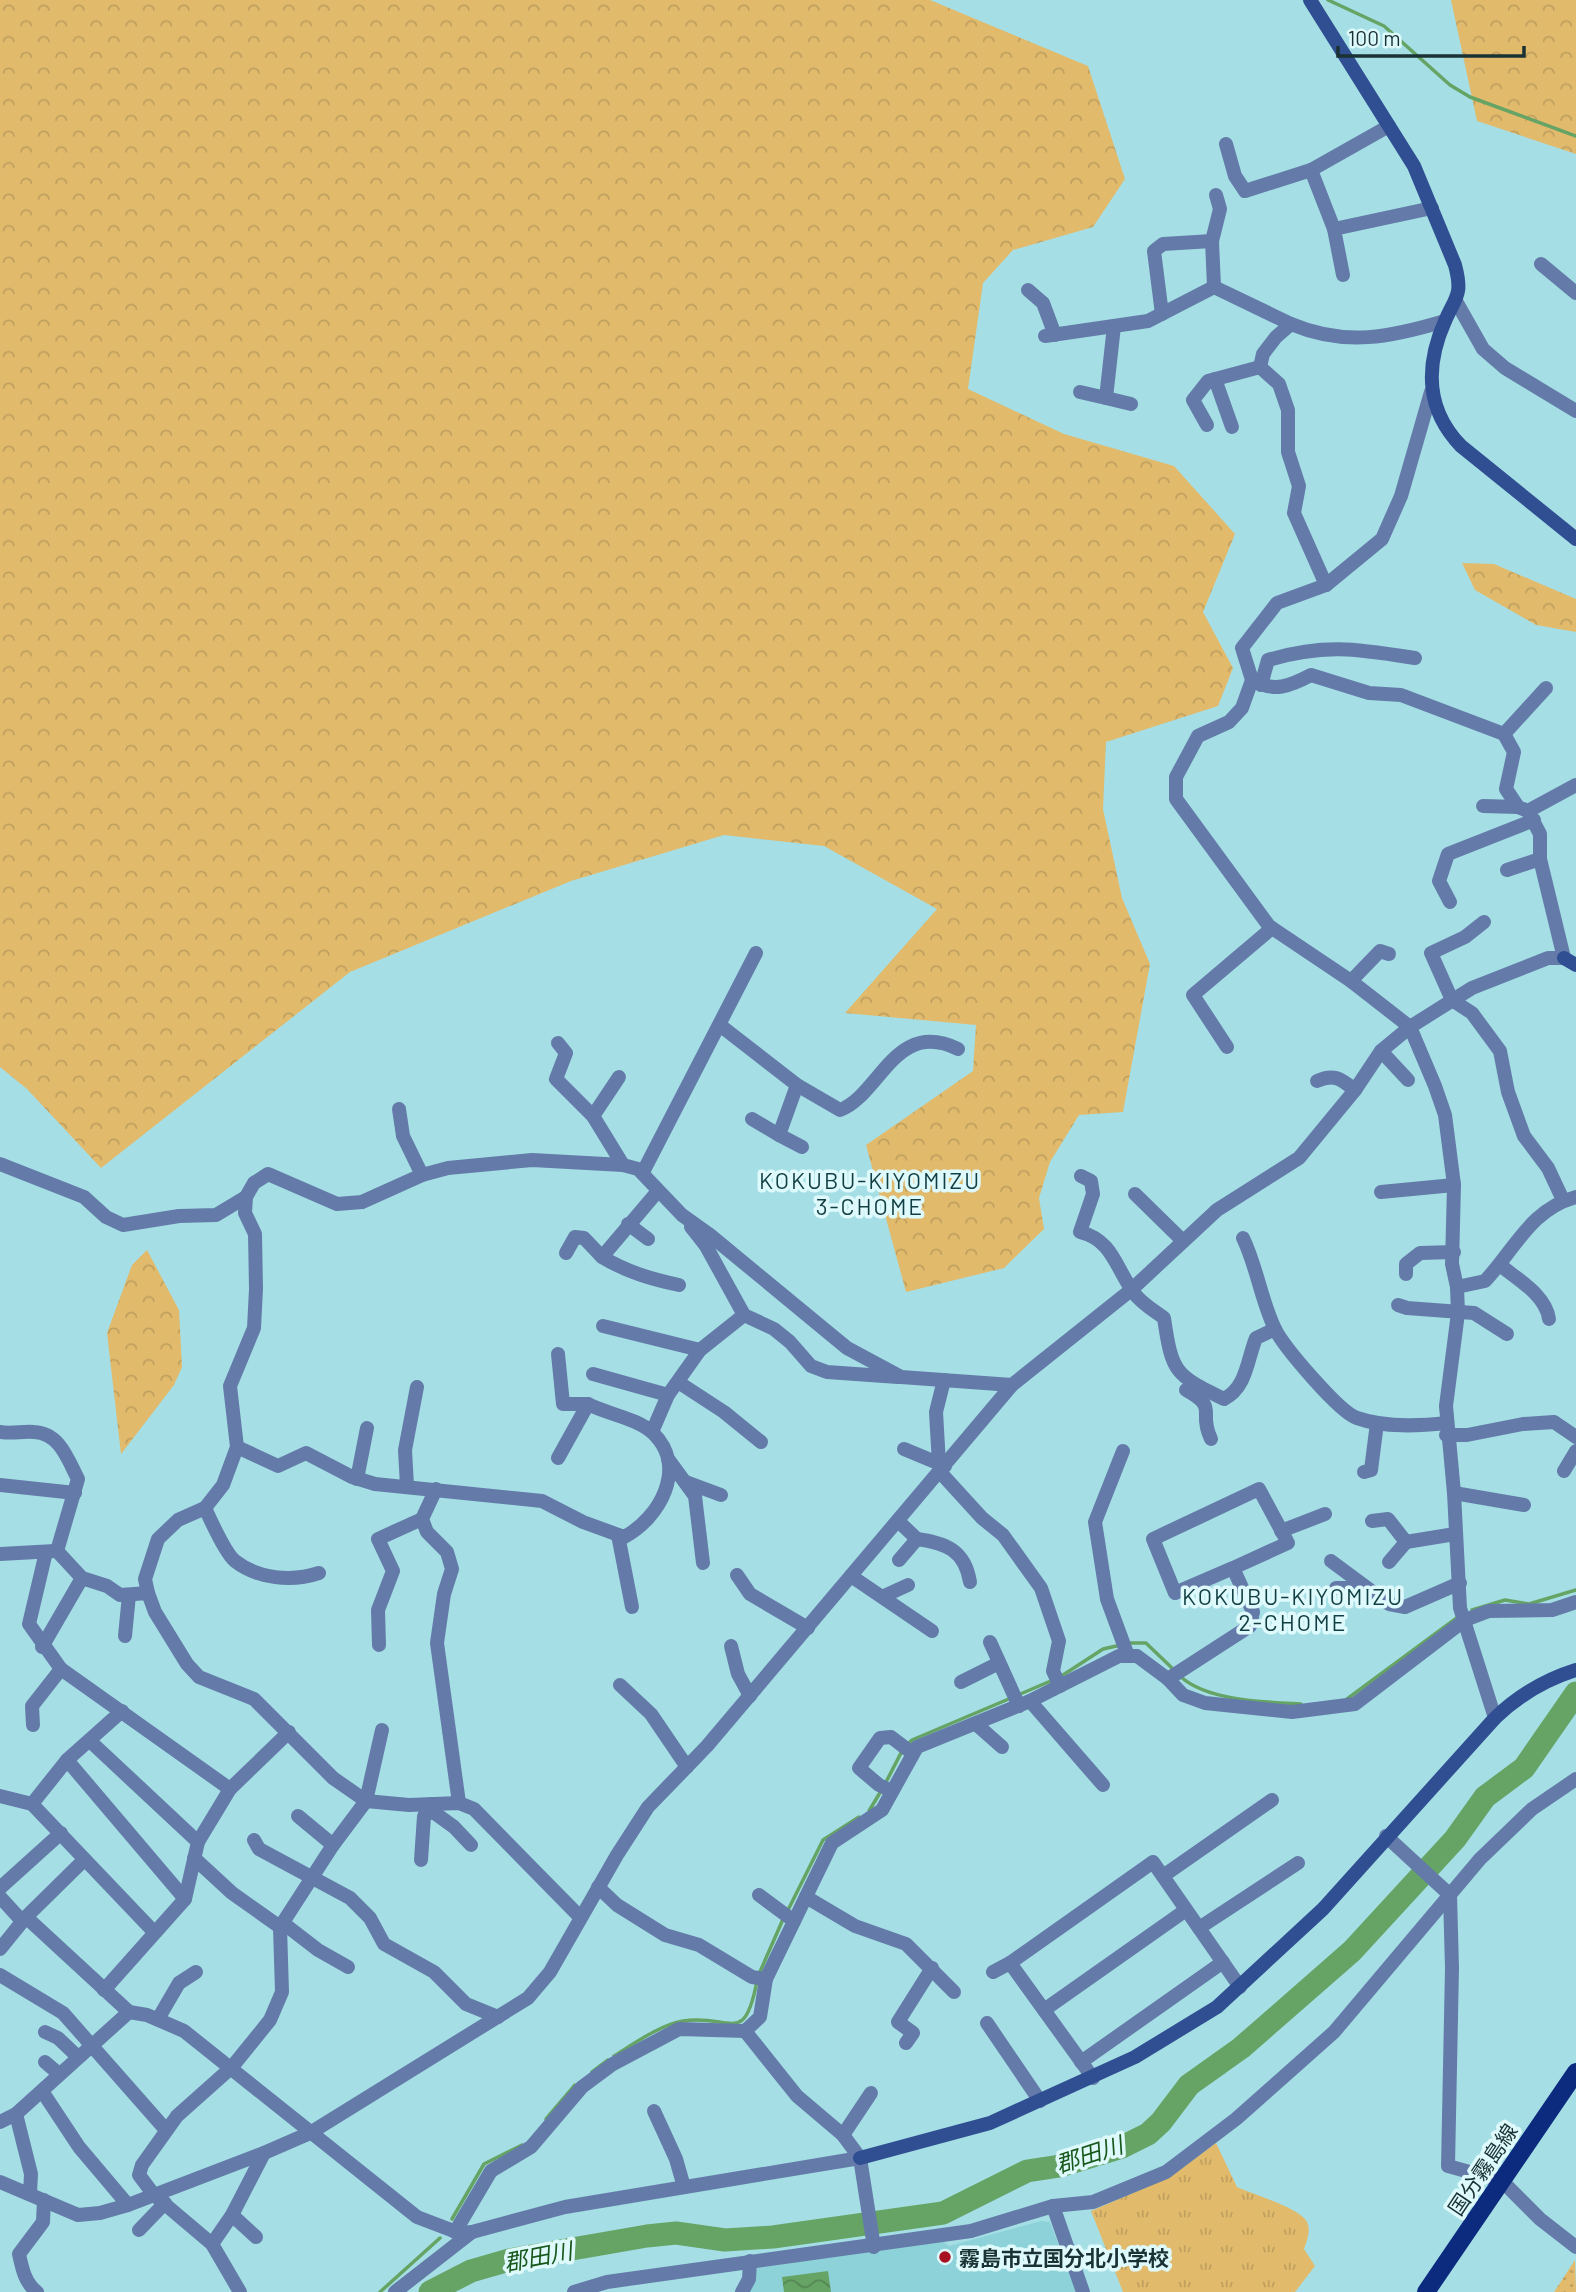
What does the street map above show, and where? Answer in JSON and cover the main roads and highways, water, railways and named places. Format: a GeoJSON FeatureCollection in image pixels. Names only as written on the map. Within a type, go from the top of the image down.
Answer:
{"type":"FeatureCollection","features":[{"type":"Feature","properties":{"kind":"main road","name":"国分霧島線"},"geometry":{"type":"LineString","coordinates":[[1426,2292],[1576,2072]]}},
{"type":"Feature","properties":{"kind":"water"},"geometry":{"type":"Polygon","coordinates":[[[828,2271],[831,2292],[784,2292],[782,2277],[828,2271]]]}},
{"type":"Feature","properties":{"kind":"waterway"},"geometry":{"type":"LineString","coordinates":[[1328,0],[1384,26],[1450,85],[1470,97],[1576,136]]}},
{"type":"Feature","properties":{"kind":"waterway"},"geometry":{"type":"LineString","coordinates":[[1472,1610],[1505,1600],[1529,1604],[1576,1590]]}},
{"type":"Feature","properties":{"kind":"waterway"},"geometry":{"type":"LineString","coordinates":[[1347,1699],[1458,1617]]}},
{"type":"Feature","properties":{"kind":"waterway"},"geometry":{"type":"LineString","coordinates":[[1128,1643],[1146,1643],[1173,1669]]}},
{"type":"Feature","properties":{"kind":"waterway"},"geometry":{"type":"LineString","coordinates":[[1060,1677],[1103,1649],[1121,1645]]}},
{"type":"Feature","properties":{"kind":"waterway"},"geometry":{"type":"LineString","coordinates":[[1181,1677],[1192,1685],[1221,1696],[1301,1704]]}},
{"type":"Feature","properties":{"kind":"waterway"},"geometry":{"type":"LineString","coordinates":[[1018,1695],[1053,1680]]}},
{"type":"Feature","properties":{"kind":"waterway","name":"郡田川"},"geometry":{"type":"LineString","coordinates":[[430,2292],[471,2271],[509,2260],[647,2236],[676,2233],[725,2240],[773,2237],[943,2213],[1027,2171],[1060,2166],[1122,2147],[1148,2134],[1161,2122],[1189,2085],[1241,2048],[1352,1951],[1455,1839],[1485,1797],[1524,1768],[1576,1693]]}},
{"type":"Feature","properties":{"kind":"waterway"},"geometry":{"type":"LineString","coordinates":[[907,1745],[912,1740],[1011,1698]]}},
{"type":"Feature","properties":{"kind":"waterway"},"geometry":{"type":"LineString","coordinates":[[885,1784],[902,1751]]}},
{"type":"Feature","properties":{"kind":"waterway"},"geometry":{"type":"LineString","coordinates":[[869,1811],[881,1791]]}},
{"type":"Feature","properties":{"kind":"waterway"},"geometry":{"type":"LineString","coordinates":[[788,1910],[823,1840],[859,1817]]}},
{"type":"Feature","properties":{"kind":"waterway"},"geometry":{"type":"LineString","coordinates":[[759,1974],[784,1917]]}},
{"type":"Feature","properties":{"kind":"waterway"},"geometry":{"type":"LineString","coordinates":[[614,2056],[674,2023],[699,2020],[733,2024],[740,2021],[747,2015],[757,1981]]}},
{"type":"Feature","properties":{"kind":"waterway"},"geometry":{"type":"LineString","coordinates":[[592,2072],[608,2060]]}},
{"type":"Feature","properties":{"kind":"waterway"},"geometry":{"type":"LineString","coordinates":[[546,2119],[575,2085]]}},
{"type":"Feature","properties":{"kind":"waterway"},"geometry":{"type":"LineString","coordinates":[[452,2219],[484,2164],[522,2145]]}},
{"type":"Feature","properties":{"kind":"waterway"},"geometry":{"type":"LineString","coordinates":[[380,2292],[440,2238]]}},
{"type":"Feature","properties":{"kind":"place","name":"霧島市立国分北小学校"},"geometry":{"type":"Point","coordinates":[945,2257]}},
{"type":"Feature","properties":{"kind":"district","name":"KOKUBU-KIYOMIZU 3-CHOME"},"geometry":{"type":"Point","coordinates":[870,1193]}},
{"type":"Feature","properties":{"kind":"district","name":"KOKUBU-KIYOMIZU 2-CHOME"},"geometry":{"type":"Point","coordinates":[1293,1609]}}]}
